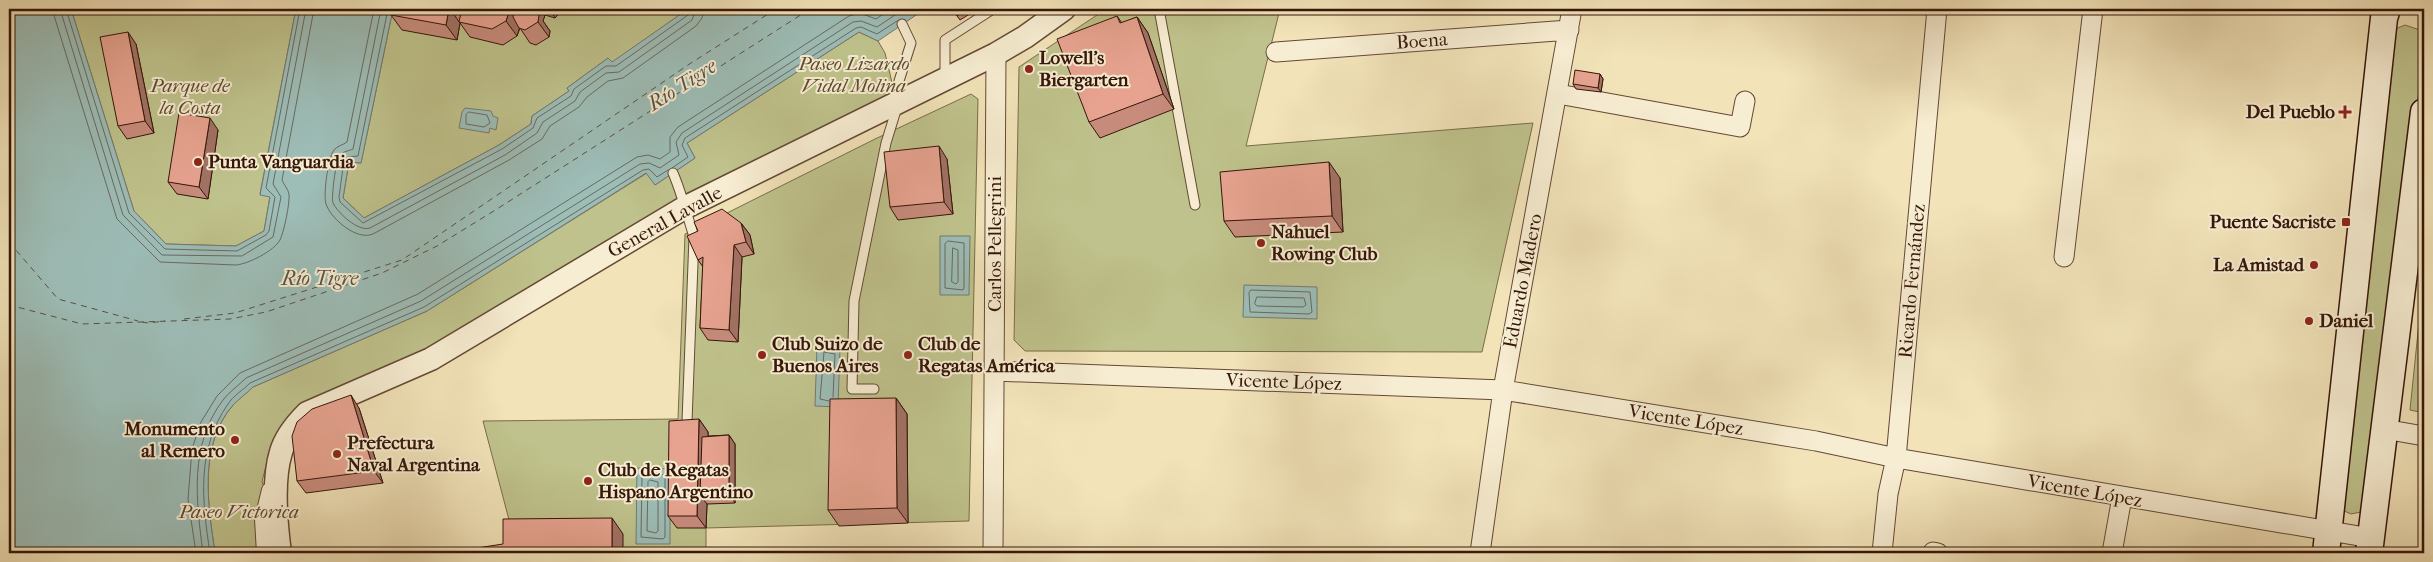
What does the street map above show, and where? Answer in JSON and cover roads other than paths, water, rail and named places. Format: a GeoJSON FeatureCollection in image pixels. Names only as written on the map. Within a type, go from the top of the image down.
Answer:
{"type":"FeatureCollection","features":[{"type":"Feature","properties":{"kind":"main road"},"geometry":{"type":"LineString","coordinates":[[2327,542],[2388,12]]}},
{"type":"Feature","properties":{"kind":"main road"},"geometry":{"type":"LineString","coordinates":[[2370,546],[2424,112]]}},
{"type":"Feature","properties":{"kind":"street","name":"General Lavalle"},"geometry":{"type":"LineString","coordinates":[[281,451],[296,424],[307,412],[431,359],[684,208],[996,54],[1025,37],[1064,9]]}},
{"type":"Feature","properties":{"kind":"street","name":"Eduardo Madero"},"geometry":{"type":"LineString","coordinates":[[1480,553],[1503,390],[1572,9]]}},
{"type":"Feature","properties":{"kind":"street","name":"Ricardo Fernández"},"geometry":{"type":"LineString","coordinates":[[1882,553],[1888,494],[1896,458],[1937,9]]}},
{"type":"Feature","properties":{"kind":"street"},"geometry":{"type":"LineString","coordinates":[[2064,257],[2093,9]]}},
{"type":"Feature","properties":{"kind":"street","name":"Boena"},"geometry":{"type":"LineString","coordinates":[[1276,52],[1568,30]]}},
{"type":"Feature","properties":{"kind":"street","name":"Carlos Pellegrini"},"geometry":{"type":"LineString","coordinates":[[993,553],[996,54]]}},
{"type":"Feature","properties":{"kind":"street"},"geometry":{"type":"LineString","coordinates":[[1558,94],[1740,127],[1745,101]]}},
{"type":"Feature","properties":{"kind":"street","name":"Vicente López"},"geometry":{"type":"LineString","coordinates":[[994,371],[1503,390],[1816,441],[1896,458],[2122,497],[2327,542],[2370,546]]}},
{"type":"Feature","properties":{"kind":"street"},"geometry":{"type":"LineString","coordinates":[[2384,429],[2424,436]]}},
{"type":"Feature","properties":{"kind":"street"},"geometry":{"type":"LineString","coordinates":[[264,553],[262,519],[281,451]]}},
{"type":"Feature","properties":{"kind":"street"},"geometry":{"type":"LineString","coordinates":[[280,553],[276,500],[281,451]]}},
{"type":"Feature","properties":{"kind":"street"},"geometry":{"type":"LineString","coordinates":[[2112,553],[2122,497]]}},
{"type":"Feature","properties":{"kind":"lane"},"geometry":{"type":"LineString","coordinates":[[945,80],[945,40],[993,9]]}},
{"type":"Feature","properties":{"kind":"lane"},"geometry":{"type":"LineString","coordinates":[[1159,9],[1195,205]]}},
{"type":"Feature","properties":{"kind":"lane"},"geometry":{"type":"LineString","coordinates":[[874,389],[852,388],[854,301],[886,143],[898,104],[899,81],[911,43],[902,24]]}},
{"type":"Feature","properties":{"kind":"lane"},"geometry":{"type":"LineString","coordinates":[[672,173],[681,191],[684,208],[694,237],[687,422]]}},
{"type":"Feature","properties":{"kind":"water","name":"Río Tigre"},"geometry":{"type":"Polygon","coordinates":[[[9,9],[71,9],[134,211],[166,244],[236,246],[264,231],[270,197],[260,195],[296,9],[393,9],[361,163],[349,162],[343,198],[364,218],[499,145],[531,124],[532,116],[569,91],[567,88],[608,58],[612,62],[688,9],[925,9],[878,41],[859,32],[687,143],[695,158],[655,185],[646,173],[427,311],[253,387],[233,405],[222,421],[214,438],[208,476],[208,496],[215,553],[9,553],[9,9]]]}},
{"type":"Feature","properties":{"kind":"water"},"geometry":{"type":"Polygon","coordinates":[[[465,108],[491,111],[493,116],[498,118],[496,130],[490,128],[489,133],[459,128],[462,112],[465,108]]]}},
{"type":"Feature","properties":{"kind":"water"},"geometry":{"type":"Polygon","coordinates":[[[940,236],[970,236],[969,295],[940,295],[940,236]]]}},
{"type":"Feature","properties":{"kind":"water"},"geometry":{"type":"Polygon","coordinates":[[[1244,285],[1317,287],[1317,319],[1243,317],[1244,285]]]}},
{"type":"Feature","properties":{"kind":"water"},"geometry":{"type":"Polygon","coordinates":[[[817,346],[840,347],[838,407],[815,406],[817,346]]]}},
{"type":"Feature","properties":{"kind":"water"},"geometry":{"type":"Polygon","coordinates":[[[637,468],[670,469],[670,544],[636,544],[637,468]]]}},
{"type":"Feature","properties":{"kind":"place","name":"Lowell's Biergarten"},"geometry":{"type":"Point","coordinates":[1029,69]}},
{"type":"Feature","properties":{"kind":"place","name":"Del Pueblo"},"geometry":{"type":"Point","coordinates":[2345,112]}},
{"type":"Feature","properties":{"kind":"place","name":"Punta Vanguardia"},"geometry":{"type":"Point","coordinates":[198,162]}},
{"type":"Feature","properties":{"kind":"place","name":"Puente Sacriste"},"geometry":{"type":"Point","coordinates":[2346,222]}},
{"type":"Feature","properties":{"kind":"place","name":"Nahuel Rowing Club"},"geometry":{"type":"Point","coordinates":[1261,243]}},
{"type":"Feature","properties":{"kind":"place","name":"La Amistad"},"geometry":{"type":"Point","coordinates":[2314,265]}},
{"type":"Feature","properties":{"kind":"place","name":"Daniel"},"geometry":{"type":"Point","coordinates":[2309,321]}},
{"type":"Feature","properties":{"kind":"place","name":"Club Suizo de Buenos Aires"},"geometry":{"type":"Point","coordinates":[762,355]}},
{"type":"Feature","properties":{"kind":"place","name":"Club de Regatas América"},"geometry":{"type":"Point","coordinates":[908,355]}},
{"type":"Feature","properties":{"kind":"place","name":"Monumento al Remero"},"geometry":{"type":"Point","coordinates":[235,440]}},
{"type":"Feature","properties":{"kind":"place","name":"Prefectura Naval Argentina"},"geometry":{"type":"Point","coordinates":[337,454]}},
{"type":"Feature","properties":{"kind":"place","name":"Club de Regatas Hispano Argentino"},"geometry":{"type":"Point","coordinates":[588,481]}},
{"type":"Feature","properties":{"kind":"park label","name":"Paseo Lizardo Vidal Molina"},"geometry":{"type":"Point","coordinates":[854,75]}},
{"type":"Feature","properties":{"kind":"park label","name":"Parque de la Costa"},"geometry":{"type":"Point","coordinates":[190,97]}},
{"type":"Feature","properties":{"kind":"park label","name":"Paseo Victorica"},"geometry":{"type":"Point","coordinates":[239,512]}}]}
